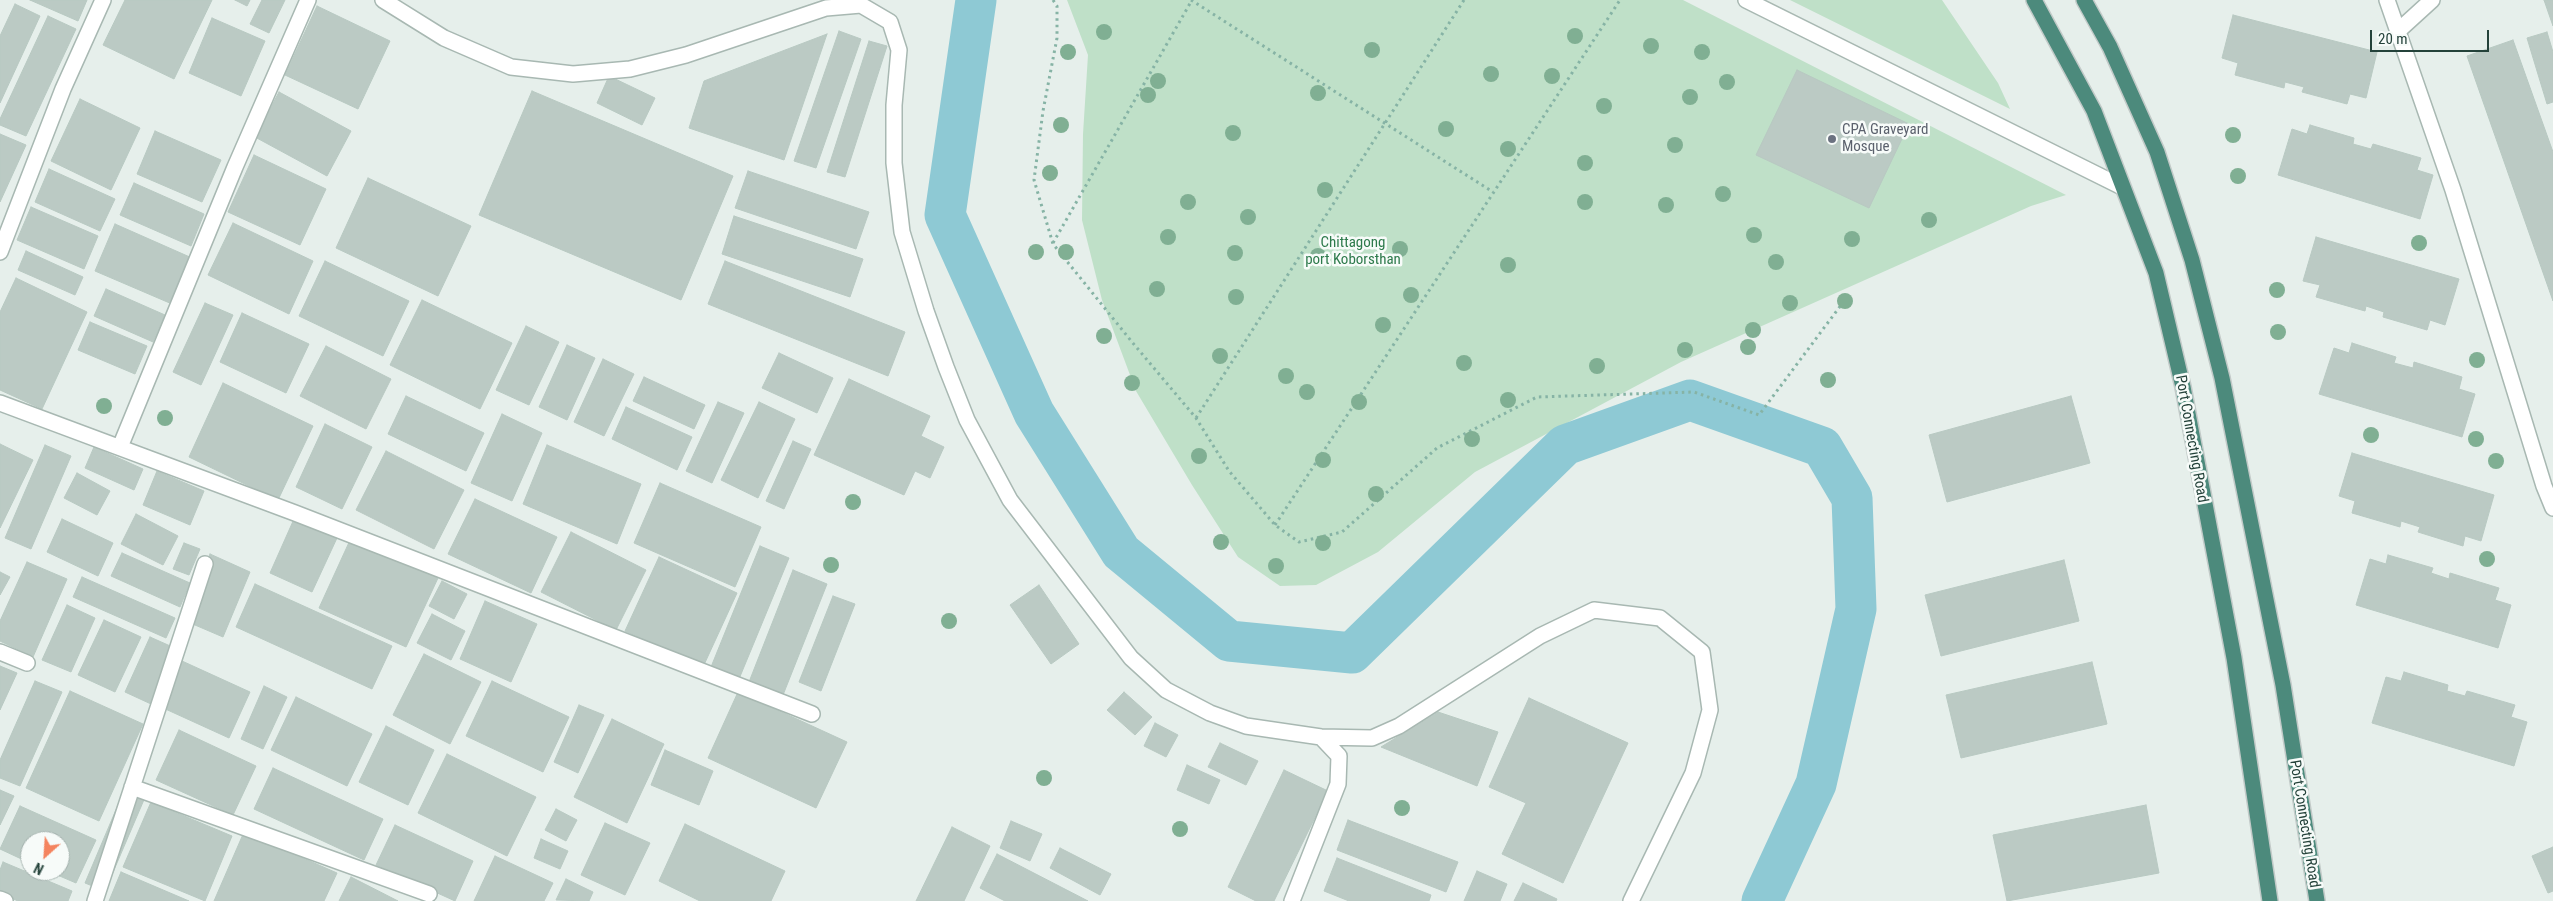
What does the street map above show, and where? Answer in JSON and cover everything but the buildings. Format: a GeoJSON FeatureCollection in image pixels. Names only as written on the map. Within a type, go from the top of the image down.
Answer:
{"type":"FeatureCollection","features":[{"type":"Feature","properties":{"kind":"highway","name":"Port Connecting Road"},"geometry":{"type":"LineString","coordinates":[[2034,0],[2094,111],[2156,273],[2182,387],[2234,658],[2270,901]]}},
{"type":"Feature","properties":{"kind":"highway","name":"Port Connecting Road"},"geometry":{"type":"LineString","coordinates":[[2084,0],[2110,47],[2156,152],[2192,260],[2222,378],[2283,685],[2317,901]]}},
{"type":"Feature","properties":{"kind":"street"},"geometry":{"type":"LineString","coordinates":[[0,252],[63,89],[103,0]]}},
{"type":"Feature","properties":{"kind":"street"},"geometry":{"type":"LineString","coordinates":[[120,447],[224,193],[308,0]]}},
{"type":"Feature","properties":{"kind":"street"},"geometry":{"type":"LineString","coordinates":[[383,0],[444,38],[511,67],[573,74],[630,69],[686,55],[826,8],[861,5],[890,22],[899,50],[894,105],[894,163],[902,232],[926,311],[967,420],[1010,500],[1131,658],[1166,690],[1210,713],[1246,726],[1321,737],[1372,738],[1399,726],[1540,636],[1594,610],[1660,618],[1702,652],[1710,710],[1693,773],[1631,901]]}},
{"type":"Feature","properties":{"kind":"street"},"geometry":{"type":"LineString","coordinates":[[1746,0],[2122,187]]}},
{"type":"Feature","properties":{"kind":"street"},"geometry":{"type":"LineString","coordinates":[[2387,0],[2549,485],[2553,508]]}},
{"type":"Feature","properties":{"kind":"street"},"geometry":{"type":"LineString","coordinates":[[2398,31],[2432,0]]}},
{"type":"Feature","properties":{"kind":"street"},"geometry":{"type":"LineString","coordinates":[[0,403],[120,447],[812,714]]}},
{"type":"Feature","properties":{"kind":"street"},"geometry":{"type":"LineString","coordinates":[[95,901],[205,564]]}},
{"type":"Feature","properties":{"kind":"street"},"geometry":{"type":"LineString","coordinates":[[0,652],[27,663]]}},
{"type":"Feature","properties":{"kind":"street"},"geometry":{"type":"LineString","coordinates":[[1292,901],[1338,784],[1339,756],[1321,737]]}},
{"type":"Feature","properties":{"kind":"street"},"geometry":{"type":"LineString","coordinates":[[132,788],[429,894]]}},
{"type":"Feature","properties":{"kind":"street"},"geometry":{"type":"LineString","coordinates":[[0,899],[5,901]]}},
{"type":"Feature","properties":{"kind":"path"},"geometry":{"type":"LineString","coordinates":[[1053,0],[1057,6],[1058,38],[1042,111],[1034,180],[1053,244],[1196,418],[1229,471],[1275,525],[1299,542],[1342,532],[1437,448],[1537,397],[1694,392],[1759,415],[1850,293]]}},
{"type":"Feature","properties":{"kind":"path"},"geometry":{"type":"LineString","coordinates":[[1053,244],[1191,0],[1494,192]]}},
{"type":"Feature","properties":{"kind":"path"},"geometry":{"type":"LineString","coordinates":[[1196,418],[1464,0]]}},
{"type":"Feature","properties":{"kind":"path"},"geometry":{"type":"LineString","coordinates":[[1275,525],[1620,0]]}},
{"type":"Feature","properties":{"kind":"green space","name":"Chittagong port Koborsthan"},"geometry":{"type":"Polygon","coordinates":[[[1067,0],[1683,0],[2066,195],[2031,206],[1681,362],[1475,472],[1378,552],[1316,585],[1280,586],[1238,557],[1192,485],[1136,391],[1102,300],[1082,220],[1083,134],[1088,55],[1067,0]]]}},
{"type":"Feature","properties":{"kind":"green space"},"geometry":{"type":"Polygon","coordinates":[[[1790,0],[1942,0],[1998,83],[2010,109],[1790,0]]]}},
{"type":"Feature","properties":{"kind":"waterway"},"geometry":{"type":"LineString","coordinates":[[976,0],[945,215],[1034,413],[1121,552],[1229,641],[1352,653],[1565,445],[1690,400],[1822,447],[1852,498],[1856,609],[1816,784],[1762,901]]}},
{"type":"Feature","properties":{"kind":"place","name":"CPA Graveyard Mosque"},"geometry":{"type":"Point","coordinates":[1832,139]}}]}
